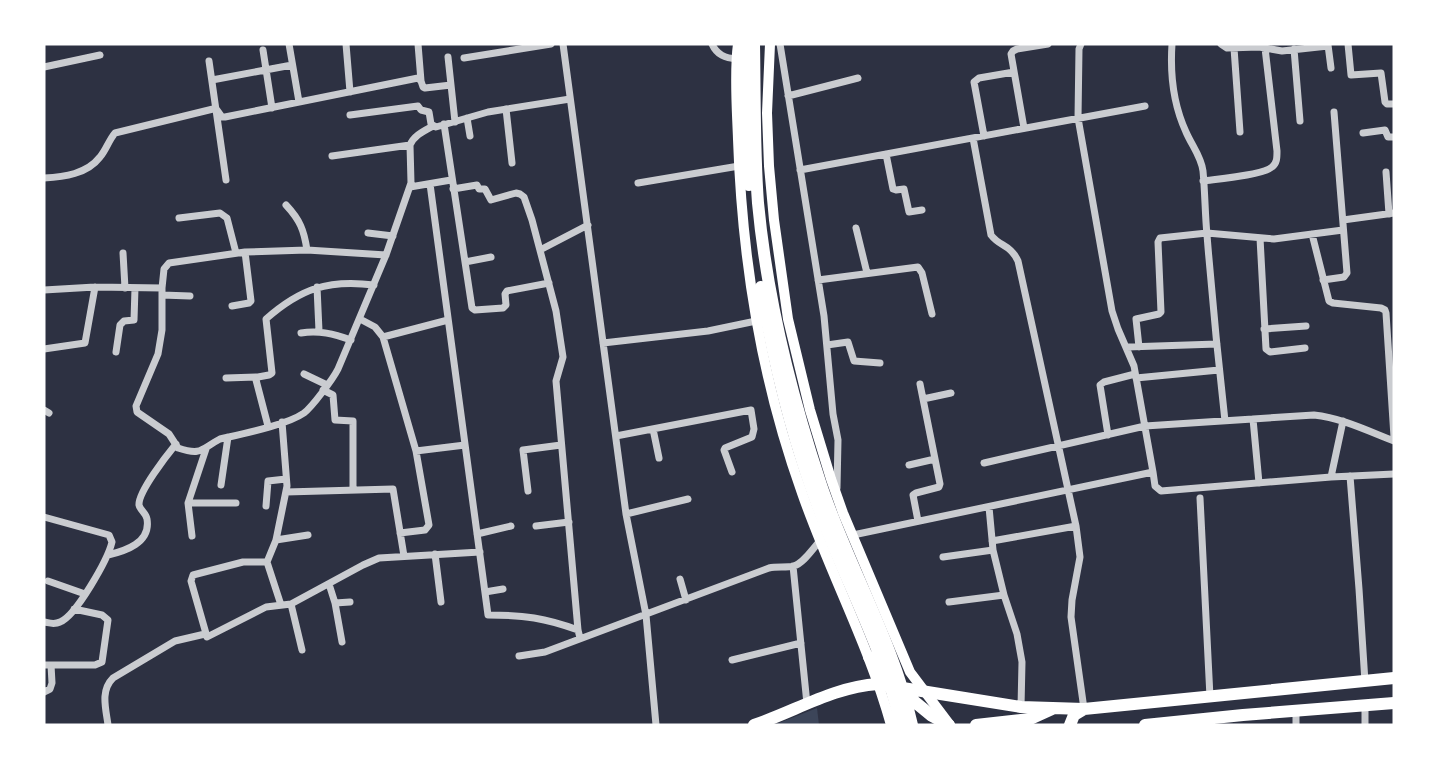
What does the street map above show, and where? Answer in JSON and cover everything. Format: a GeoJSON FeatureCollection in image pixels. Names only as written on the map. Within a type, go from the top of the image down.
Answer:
{"type":"FeatureCollection","features":[{"type":"Feature","properties":{"kind":"main road"},"geometry":{"type":"LineString","coordinates":[[738,44],[739,166],[745,246],[756,321],[779,419],[801,491],[880,678],[891,725]]}},
{"type":"Feature","properties":{"kind":"main road"},"geometry":{"type":"LineString","coordinates":[[744,44],[752,223],[772,351],[810,487],[876,646],[901,725]]}},
{"type":"Feature","properties":{"kind":"main road"},"geometry":{"type":"LineString","coordinates":[[754,44],[758,201],[780,344],[820,484],[890,654],[912,725]]}},
{"type":"Feature","properties":{"kind":"main road"},"geometry":{"type":"LineString","coordinates":[[770,44],[767,113],[769,166],[780,269],[800,371],[837,496],[910,672],[950,725]]}},
{"type":"Feature","properties":{"kind":"main road"},"geometry":{"type":"LineString","coordinates":[[754,725],[841,690],[880,678],[924,691],[1021,707],[1084,709],[1394,678]]}},
{"type":"Feature","properties":{"kind":"main road"},"geometry":{"type":"LineString","coordinates":[[880,678],[932,716],[950,725]]}},
{"type":"Feature","properties":{"kind":"main road"},"geometry":{"type":"LineString","coordinates":[[1151,725],[1394,703]]}},
{"type":"Feature","properties":{"kind":"main road"},"geometry":{"type":"LineString","coordinates":[[976,725],[1030,719],[1052,709]]}},
{"type":"Feature","properties":{"kind":"main road"},"geometry":{"type":"LineString","coordinates":[[1070,725],[1074,715],[1084,709]]}},
{"type":"Feature","properties":{"kind":"street"},"geometry":{"type":"LineString","coordinates":[[289,44],[299,102]]}},
{"type":"Feature","properties":{"kind":"street"},"geometry":{"type":"LineString","coordinates":[[346,44],[349,92]]}},
{"type":"Feature","properties":{"kind":"street"},"geometry":{"type":"LineString","coordinates":[[418,44],[423,87],[451,85]]}},
{"type":"Feature","properties":{"kind":"street"},"geometry":{"type":"LineString","coordinates":[[464,58],[551,44]]}},
{"type":"Feature","properties":{"kind":"street"},"geometry":{"type":"LineString","coordinates":[[563,44],[626,514],[646,615],[656,725]]}},
{"type":"Feature","properties":{"kind":"street"},"geometry":{"type":"LineString","coordinates":[[712,44],[720,55],[737,59]]}},
{"type":"Feature","properties":{"kind":"street"},"geometry":{"type":"LineString","coordinates":[[780,44],[827,345],[838,440],[837,496]]}},
{"type":"Feature","properties":{"kind":"street"},"geometry":{"type":"LineString","coordinates":[[1024,128],[1011,54],[1013,51],[1048,44]]}},
{"type":"Feature","properties":{"kind":"street"},"geometry":{"type":"LineString","coordinates":[[1081,44],[1078,118],[1112,311],[1136,376],[1155,486],[1161,491],[1394,474]]}},
{"type":"Feature","properties":{"kind":"street"},"geometry":{"type":"LineString","coordinates":[[1172,44],[1171,76],[1178,114],[1203,169],[1206,233],[1225,421]]}},
{"type":"Feature","properties":{"kind":"street"},"geometry":{"type":"LineString","coordinates":[[1221,44],[1227,48],[1282,51],[1328,45],[1331,68]]}},
{"type":"Feature","properties":{"kind":"street"},"geometry":{"type":"LineString","coordinates":[[1348,44],[1351,75],[1381,73],[1385,102],[1394,104]]}},
{"type":"Feature","properties":{"kind":"street"},"geometry":{"type":"LineString","coordinates":[[1234,48],[1240,132]]}},
{"type":"Feature","properties":{"kind":"street"},"geometry":{"type":"LineString","coordinates":[[1203,181],[1264,171],[1276,162],[1265,48]]}},
{"type":"Feature","properties":{"kind":"street"},"geometry":{"type":"LineString","coordinates":[[1294,49],[1300,121]]}},
{"type":"Feature","properties":{"kind":"street"},"geometry":{"type":"LineString","coordinates":[[263,50],[272,108]]}},
{"type":"Feature","properties":{"kind":"street"},"geometry":{"type":"LineString","coordinates":[[44,67],[100,55]]}},
{"type":"Feature","properties":{"kind":"street"},"geometry":{"type":"LineString","coordinates":[[447,57],[455,122]]}},
{"type":"Feature","properties":{"kind":"street"},"geometry":{"type":"LineString","coordinates":[[209,61],[226,180]]}},
{"type":"Feature","properties":{"kind":"street"},"geometry":{"type":"LineString","coordinates":[[212,80],[292,65]]}},
{"type":"Feature","properties":{"kind":"street"},"geometry":{"type":"LineString","coordinates":[[984,136],[974,82],[979,78],[1014,72]]}},
{"type":"Feature","properties":{"kind":"street"},"geometry":{"type":"LineString","coordinates":[[44,178],[68,176],[93,164],[101,157],[115,133],[213,109],[225,117],[418,78],[421,81]]}},
{"type":"Feature","properties":{"kind":"street"},"geometry":{"type":"LineString","coordinates":[[788,96],[858,78]]}},
{"type":"Feature","properties":{"kind":"street"},"geometry":{"type":"LineString","coordinates":[[386,255],[307,250],[241,253],[169,263],[164,269],[162,330],[158,354],[136,405],[137,412],[169,434],[181,449],[197,452],[228,437],[304,413],[338,369],[374,285],[386,255],[393,236],[410,187],[410,145],[417,135],[433,126],[467,118],[570,99]]}},
{"type":"Feature","properties":{"kind":"street"},"geometry":{"type":"LineString","coordinates":[[350,115],[418,106],[429,113],[433,126]]}},
{"type":"Feature","properties":{"kind":"street"},"geometry":{"type":"LineString","coordinates":[[800,170],[1145,106]]}},
{"type":"Feature","properties":{"kind":"street"},"geometry":{"type":"LineString","coordinates":[[506,109],[512,163]]}},
{"type":"Feature","properties":{"kind":"street"},"geometry":{"type":"LineString","coordinates":[[1323,280],[1346,275],[1334,112]]}},
{"type":"Feature","properties":{"kind":"street"},"geometry":{"type":"LineString","coordinates":[[467,118],[470,136]]}},
{"type":"Feature","properties":{"kind":"street"},"geometry":{"type":"LineString","coordinates":[[444,124],[473,310],[503,308],[506,305],[507,291],[549,283]]}},
{"type":"Feature","properties":{"kind":"street"},"geometry":{"type":"LineString","coordinates":[[1363,133],[1386,130],[1388,137],[1394,137]]}},
{"type":"Feature","properties":{"kind":"street"},"geometry":{"type":"LineString","coordinates":[[973,138],[991,235],[1010,249],[1018,261],[1076,526],[1080,557],[1071,617],[1084,709]]}},
{"type":"Feature","properties":{"kind":"street"},"geometry":{"type":"LineString","coordinates":[[332,156],[410,145]]}},
{"type":"Feature","properties":{"kind":"street"},"geometry":{"type":"LineString","coordinates":[[886,155],[894,189],[904,189],[909,212],[922,210]]}},
{"type":"Feature","properties":{"kind":"street"},"geometry":{"type":"LineString","coordinates":[[638,183],[739,166]]}},
{"type":"Feature","properties":{"kind":"street"},"geometry":{"type":"LineString","coordinates":[[1343,220],[1392,214],[1387,172]]}},
{"type":"Feature","properties":{"kind":"street"},"geometry":{"type":"LineString","coordinates":[[410,187],[451,180]]}},
{"type":"Feature","properties":{"kind":"street"},"geometry":{"type":"LineString","coordinates":[[430,184],[488,615],[519,615],[549,620],[579,634]]}},
{"type":"Feature","properties":{"kind":"street"},"geometry":{"type":"LineString","coordinates":[[453,189],[477,185],[479,189],[485,189],[491,200],[520,194],[532,220],[556,311],[563,357],[556,381],[579,634]]}},
{"type":"Feature","properties":{"kind":"street"},"geometry":{"type":"LineString","coordinates":[[286,205],[304,229],[307,250]]}},
{"type":"Feature","properties":{"kind":"street"},"geometry":{"type":"LineString","coordinates":[[179,218],[220,213],[227,218],[241,253],[251,301],[232,306]]}},
{"type":"Feature","properties":{"kind":"street"},"geometry":{"type":"LineString","coordinates":[[540,250],[588,226]]}},
{"type":"Feature","properties":{"kind":"street"},"geometry":{"type":"LineString","coordinates":[[856,228],[867,273]]}},
{"type":"Feature","properties":{"kind":"street"},"geometry":{"type":"LineString","coordinates":[[1139,347],[1136,319],[1161,312],[1160,238],[1206,233],[1274,239],[1343,230]]}},
{"type":"Feature","properties":{"kind":"street"},"geometry":{"type":"LineString","coordinates":[[368,233],[393,236]]}},
{"type":"Feature","properties":{"kind":"street"},"geometry":{"type":"LineString","coordinates":[[984,463],[1144,426],[1314,415],[1329,416],[1394,439],[1387,313],[1385,310],[1329,301],[1312,234]]}},
{"type":"Feature","properties":{"kind":"street"},"geometry":{"type":"LineString","coordinates":[[1260,238],[1267,351],[1305,348]]}},
{"type":"Feature","properties":{"kind":"street"},"geometry":{"type":"LineString","coordinates":[[122,253],[125,288]]}},
{"type":"Feature","properties":{"kind":"street"},"geometry":{"type":"LineString","coordinates":[[465,262],[491,257]]}},
{"type":"Feature","properties":{"kind":"street"},"geometry":{"type":"LineString","coordinates":[[818,280],[918,267],[922,273],[932,314]]}},
{"type":"Feature","properties":{"kind":"street"},"geometry":{"type":"LineString","coordinates":[[226,378],[258,377],[272,373],[266,319],[296,296],[334,283],[374,285]]}},
{"type":"Feature","properties":{"kind":"street"},"geometry":{"type":"LineString","coordinates":[[317,287],[319,331]]}},
{"type":"Feature","properties":{"kind":"street"},"geometry":{"type":"LineString","coordinates":[[44,349],[85,343],[95,288]]}},
{"type":"Feature","properties":{"kind":"street"},"geometry":{"type":"LineString","coordinates":[[116,352],[120,325],[124,321],[134,320],[135,288]]}},
{"type":"Feature","properties":{"kind":"street"},"geometry":{"type":"LineString","coordinates":[[44,290],[135,288],[190,296]]}},
{"type":"Feature","properties":{"kind":"street"},"geometry":{"type":"LineString","coordinates":[[360,319],[375,327],[383,337],[416,451],[429,525],[425,530],[400,533]]}},
{"type":"Feature","properties":{"kind":"street"},"geometry":{"type":"LineString","coordinates":[[383,337],[448,320]]}},
{"type":"Feature","properties":{"kind":"street"},"geometry":{"type":"LineString","coordinates":[[603,343],[708,331],[756,321]]}},
{"type":"Feature","properties":{"kind":"street"},"geometry":{"type":"LineString","coordinates":[[1264,329],[1306,326]]}},
{"type":"Feature","properties":{"kind":"street"},"geometry":{"type":"LineString","coordinates":[[301,333],[319,331],[351,340]]}},
{"type":"Feature","properties":{"kind":"street"},"geometry":{"type":"LineString","coordinates":[[827,345],[848,342],[854,361],[880,363]]}},
{"type":"Feature","properties":{"kind":"street"},"geometry":{"type":"LineString","coordinates":[[1127,348],[1217,344]]}},
{"type":"Feature","properties":{"kind":"street"},"geometry":{"type":"LineString","coordinates":[[1108,435],[1100,385],[1104,382],[1136,376],[1219,370]]}},
{"type":"Feature","properties":{"kind":"street"},"geometry":{"type":"LineString","coordinates":[[304,374],[333,395],[335,419],[353,421],[354,490]]}},
{"type":"Feature","properties":{"kind":"street"},"geometry":{"type":"LineString","coordinates":[[258,377],[256,380],[268,426]]}},
{"type":"Feature","properties":{"kind":"street"},"geometry":{"type":"LineString","coordinates":[[918,522],[913,495],[939,487],[920,384]]}},
{"type":"Feature","properties":{"kind":"street"},"geometry":{"type":"LineString","coordinates":[[923,399],[951,393]]}},
{"type":"Feature","properties":{"kind":"street"},"geometry":{"type":"LineString","coordinates":[[616,436],[751,410],[754,429],[752,437],[725,447],[724,450],[732,472]]}},
{"type":"Feature","properties":{"kind":"street"},"geometry":{"type":"LineString","coordinates":[[1253,419],[1259,483]]}},
{"type":"Feature","properties":{"kind":"street"},"geometry":{"type":"LineString","coordinates":[[1331,477],[1343,421]]}},
{"type":"Feature","properties":{"kind":"street"},"geometry":{"type":"LineString","coordinates":[[281,605],[267,562],[276,540],[286,492],[282,422]]}},
{"type":"Feature","properties":{"kind":"street"},"geometry":{"type":"LineString","coordinates":[[653,429],[659,458]]}},
{"type":"Feature","properties":{"kind":"street"},"geometry":{"type":"LineString","coordinates":[[221,485],[228,437]]}},
{"type":"Feature","properties":{"kind":"street"},"geometry":{"type":"LineString","coordinates":[[107,555],[125,551],[138,543],[146,533],[147,519],[140,507],[140,500],[149,480],[176,444]]}},
{"type":"Feature","properties":{"kind":"street"},"geometry":{"type":"LineString","coordinates":[[416,451],[465,445]]}},
{"type":"Feature","properties":{"kind":"street"},"geometry":{"type":"LineString","coordinates":[[528,491],[523,450],[561,445]]}},
{"type":"Feature","properties":{"kind":"street"},"geometry":{"type":"LineString","coordinates":[[192,536],[188,503],[206,449]]}},
{"type":"Feature","properties":{"kind":"street"},"geometry":{"type":"LineString","coordinates":[[909,465],[935,459]]}},
{"type":"Feature","properties":{"kind":"street"},"geometry":{"type":"LineString","coordinates":[[853,535],[1153,472]]}},
{"type":"Feature","properties":{"kind":"street"},"geometry":{"type":"LineString","coordinates":[[1350,476],[1364,681]]}},
{"type":"Feature","properties":{"kind":"street"},"geometry":{"type":"LineString","coordinates":[[266,506],[268,481],[286,479]]}},
{"type":"Feature","properties":{"kind":"street"},"geometry":{"type":"LineString","coordinates":[[286,492],[393,489],[404,556]]}},
{"type":"Feature","properties":{"kind":"street"},"geometry":{"type":"LineString","coordinates":[[1200,498],[1210,697]]}},
{"type":"Feature","properties":{"kind":"street"},"geometry":{"type":"LineString","coordinates":[[626,514],[688,499]]}},
{"type":"Feature","properties":{"kind":"street"},"geometry":{"type":"LineString","coordinates":[[188,503],[236,503]]}},
{"type":"Feature","properties":{"kind":"street"},"geometry":{"type":"LineString","coordinates":[[989,506],[992,545],[1022,662],[1021,707]]}},
{"type":"Feature","properties":{"kind":"street"},"geometry":{"type":"LineString","coordinates":[[44,517],[109,535],[112,545],[99,573],[66,619],[53,624],[44,622]]}},
{"type":"Feature","properties":{"kind":"street"},"geometry":{"type":"LineString","coordinates":[[536,526],[569,522]]}},
{"type":"Feature","properties":{"kind":"street"},"geometry":{"type":"LineString","coordinates":[[477,534],[511,526]]}},
{"type":"Feature","properties":{"kind":"street"},"geometry":{"type":"LineString","coordinates":[[943,557],[1076,526]]}},
{"type":"Feature","properties":{"kind":"street"},"geometry":{"type":"LineString","coordinates":[[276,540],[308,535]]}},
{"type":"Feature","properties":{"kind":"street"},"geometry":{"type":"LineString","coordinates":[[519,656],[538,655],[579,634],[646,615],[769,568],[799,564],[820,541]]}},
{"type":"Feature","properties":{"kind":"street"},"geometry":{"type":"LineString","coordinates":[[108,725],[105,690],[113,678],[175,641],[206,635],[266,607],[291,604],[379,558],[480,552]]}},
{"type":"Feature","properties":{"kind":"street"},"geometry":{"type":"LineString","coordinates":[[435,554],[441,602]]}},
{"type":"Feature","properties":{"kind":"street"},"geometry":{"type":"LineString","coordinates":[[206,635],[191,580],[193,575],[243,562],[267,562]]}},
{"type":"Feature","properties":{"kind":"street"},"geometry":{"type":"LineString","coordinates":[[793,566],[807,704]]}},
{"type":"Feature","properties":{"kind":"street"},"geometry":{"type":"LineString","coordinates":[[680,579],[686,600]]}},
{"type":"Feature","properties":{"kind":"street"},"geometry":{"type":"LineString","coordinates":[[48,581],[85,594]]}},
{"type":"Feature","properties":{"kind":"street"},"geometry":{"type":"LineString","coordinates":[[329,584],[342,642]]}},
{"type":"Feature","properties":{"kind":"street"},"geometry":{"type":"LineString","coordinates":[[485,592],[503,589]]}},
{"type":"Feature","properties":{"kind":"street"},"geometry":{"type":"LineString","coordinates":[[949,602],[1003,595]]}},
{"type":"Feature","properties":{"kind":"street"},"geometry":{"type":"LineString","coordinates":[[335,603],[350,602]]}},
{"type":"Feature","properties":{"kind":"street"},"geometry":{"type":"LineString","coordinates":[[291,604],[302,650]]}},
{"type":"Feature","properties":{"kind":"street"},"geometry":{"type":"LineString","coordinates":[[44,692],[52,686],[47,665],[99,664],[104,659],[108,620],[102,615],[74,609]]}},
{"type":"Feature","properties":{"kind":"street"},"geometry":{"type":"LineString","coordinates":[[732,660],[801,643]]}},
{"type":"Feature","properties":{"kind":"street"},"geometry":{"type":"LineString","coordinates":[[1365,705],[1366,725]]}},
{"type":"Feature","properties":{"kind":"street"},"geometry":{"type":"LineString","coordinates":[[1296,711],[1296,725]]}},
{"type":"Feature","properties":{"kind":"street"},"geometry":{"type":"LineString","coordinates":[[1216,725],[1243,715]]}},
{"type":"Feature","properties":{"kind":"shaded area"},"geometry":{"type":"Polygon","coordinates":[[[817,708],[819,725],[774,725],[817,708]]]}}]}
